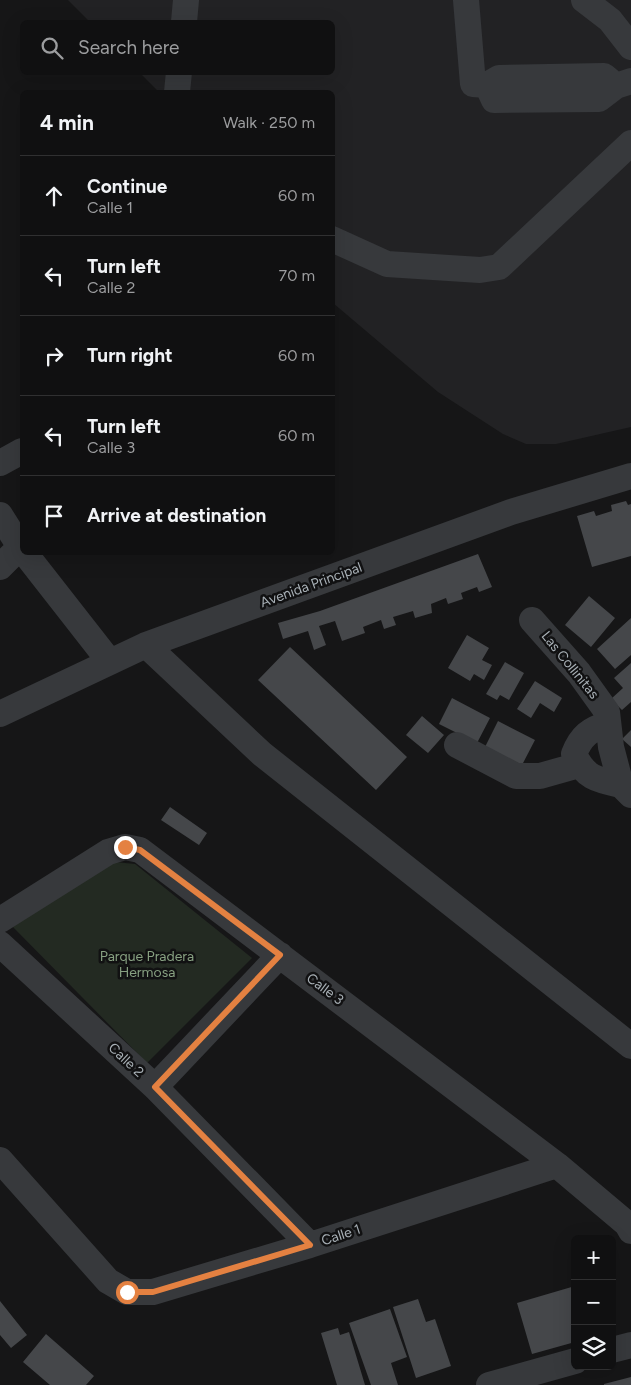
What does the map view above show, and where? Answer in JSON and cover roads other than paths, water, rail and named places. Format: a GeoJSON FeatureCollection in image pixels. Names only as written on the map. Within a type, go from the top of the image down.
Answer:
{"type":"FeatureCollection","features":[{"type":"Feature","properties":{"kind":"street"},"geometry":{"type":"LineString","coordinates":[[184,20],[186,0]]}},
{"type":"Feature","properties":{"kind":"street"},"geometry":{"type":"LineString","coordinates":[[466,0],[471,82],[478,86],[487,85],[494,100],[599,99],[624,84]]}},
{"type":"Feature","properties":{"kind":"street"},"geometry":{"type":"LineString","coordinates":[[584,0],[610,20],[631,47]]}},
{"type":"Feature","properties":{"kind":"street"},"geometry":{"type":"LineString","coordinates":[[177,90],[179,75]]}},
{"type":"Feature","properties":{"kind":"street"},"geometry":{"type":"LineString","coordinates":[[335,241],[387,264],[480,270],[499,267],[631,143]]}},
{"type":"Feature","properties":{"kind":"street"},"geometry":{"type":"LineString","coordinates":[[0,463],[20,452]]}},
{"type":"Feature","properties":{"kind":"street","name":"Avenida Principal"},"geometry":{"type":"LineString","coordinates":[[0,714],[146,645],[511,512],[631,476]]}},
{"type":"Feature","properties":{"kind":"street"},"geometry":{"type":"LineString","coordinates":[[10,520],[20,545]]}},
{"type":"Feature","properties":{"kind":"street"},"geometry":{"type":"LineString","coordinates":[[0,567],[20,552]]}},
{"type":"Feature","properties":{"kind":"street"},"geometry":{"type":"LineString","coordinates":[[26,555],[110,662]]}},
{"type":"Feature","properties":{"kind":"street","name":"Las Collinitas"},"geometry":{"type":"LineString","coordinates":[[532,620],[580,673],[607,712],[611,747],[626,790]]}},
{"type":"Feature","properties":{"kind":"street"},"geometry":{"type":"LineString","coordinates":[[146,645],[262,754],[631,1046]]}},
{"type":"Feature","properties":{"kind":"street"},"geometry":{"type":"LineString","coordinates":[[608,724],[593,728],[579,740],[574,754],[579,766],[593,779],[626,790]]}},
{"type":"Feature","properties":{"kind":"street"},"geometry":{"type":"LineString","coordinates":[[457,745],[516,776],[540,776],[579,766]]}},
{"type":"Feature","properties":{"kind":"street","name":"Calle 3"},"geometry":{"type":"LineString","coordinates":[[0,920],[108,852],[125,847],[140,850],[558,1165],[627,1224],[631,1231]]}},
{"type":"Feature","properties":{"kind":"street","name":"Calle 2"},"geometry":{"type":"LineString","coordinates":[[0,944],[155,1087],[310,1245]]}},
{"type":"Feature","properties":{"kind":"street"},"geometry":{"type":"LineString","coordinates":[[155,1087],[280,955]]}},
{"type":"Feature","properties":{"kind":"street","name":"Calle 1"},"geometry":{"type":"LineString","coordinates":[[0,1160],[108,1281],[127,1292],[153,1292],[310,1245],[558,1165]]}},
{"type":"Feature","properties":{"kind":"street"},"geometry":{"type":"LineString","coordinates":[[616,1349],[631,1345]]}},
{"type":"Feature","properties":{"kind":"street"},"geometry":{"type":"LineString","coordinates":[[489,1385],[573,1370]]}},
{"type":"Feature","properties":{"kind":"park label","name":"Parque Pradera Hermosa"},"geometry":{"type":"Point","coordinates":[147,964]}}]}
